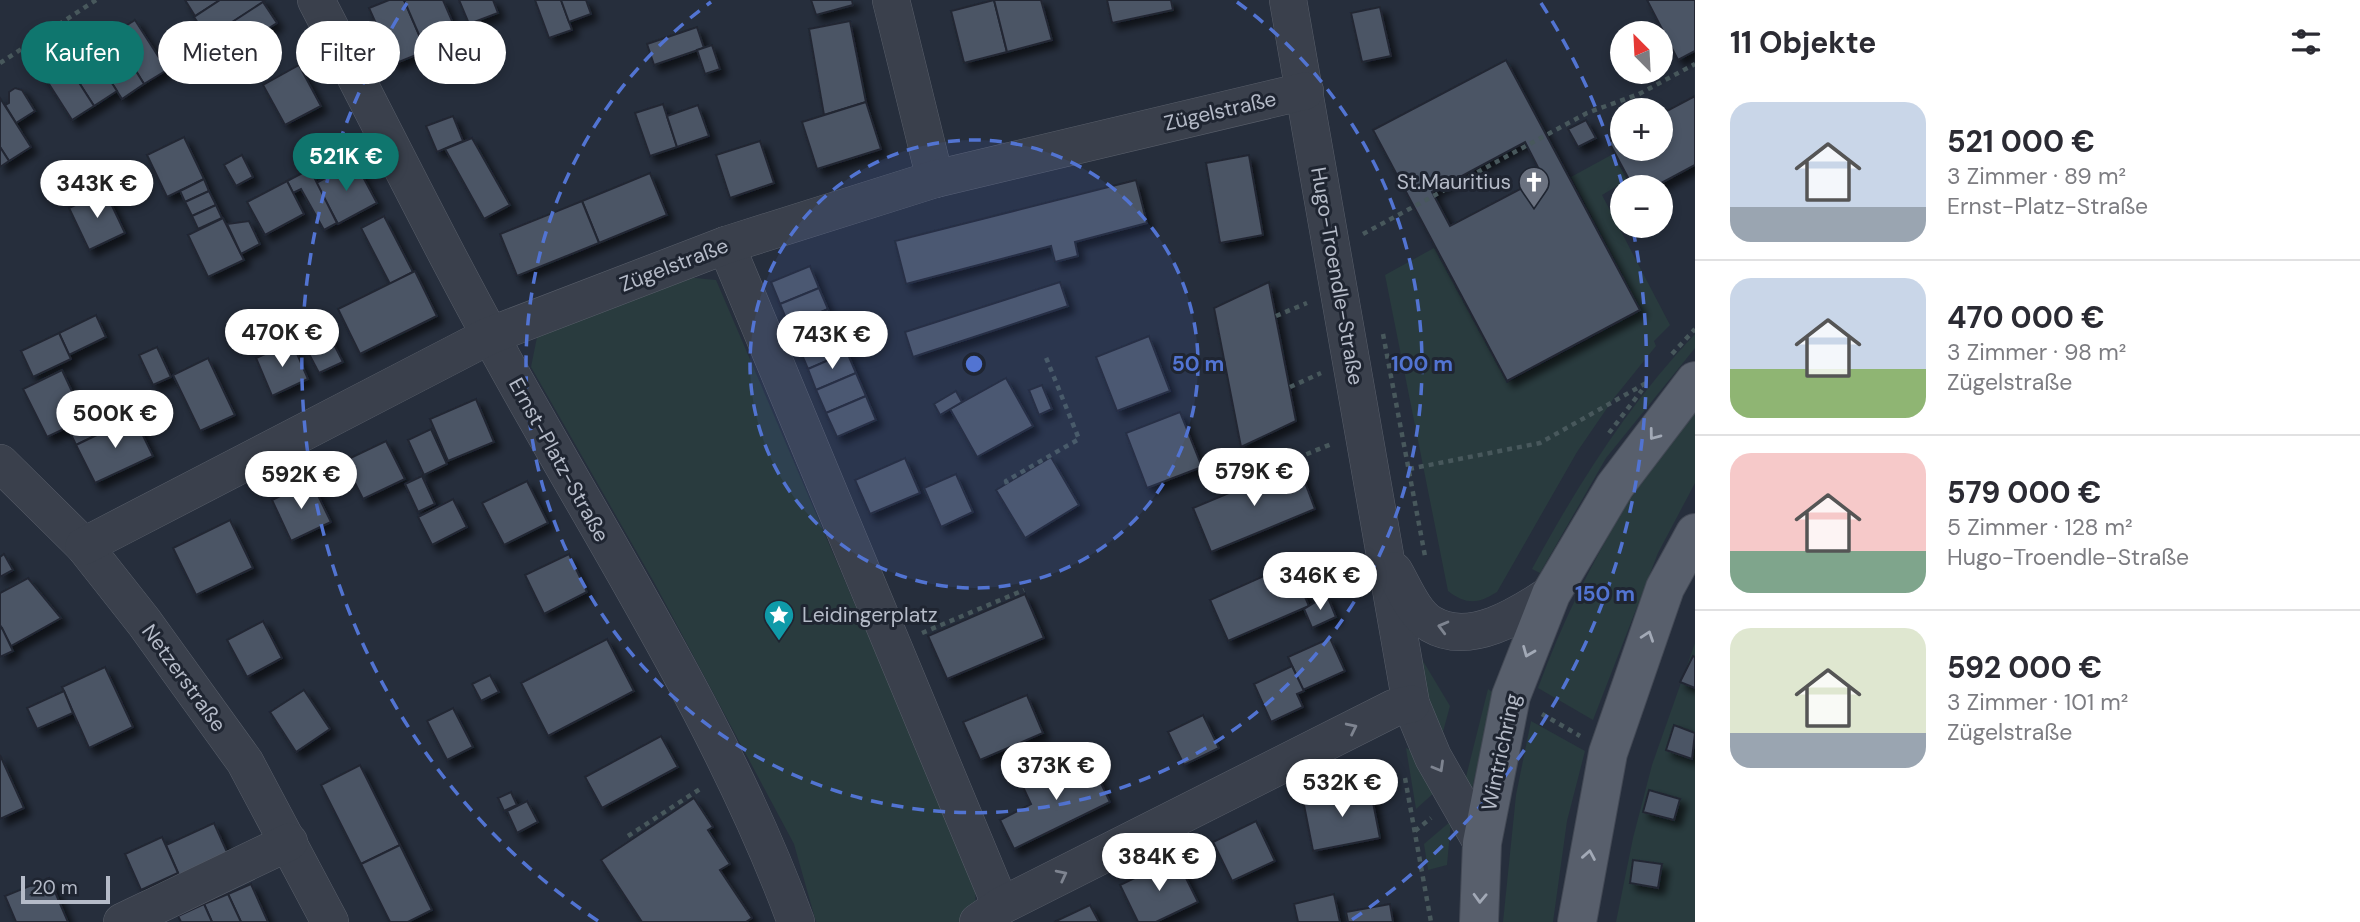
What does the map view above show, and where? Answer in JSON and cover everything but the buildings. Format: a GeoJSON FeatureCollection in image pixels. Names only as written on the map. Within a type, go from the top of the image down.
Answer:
{"type":"FeatureCollection","features":[{"type":"Feature","properties":{"kind":"main road","name":"Wintrichring"},"geometry":{"type":"LineString","coordinates":[[1479,922],[1482,843],[1511,696],[1551,594],[1615,486],[1695,380]]}},
{"type":"Feature","properties":{"kind":"main road"},"geometry":{"type":"LineString","coordinates":[[1577,922],[1608,753],[1665,588],[1695,533]]}},
{"type":"Feature","properties":{"kind":"street","name":"Ernst-Platz-Straße"},"geometry":{"type":"LineString","coordinates":[[316,0],[489,336],[731,769],[768,847],[796,922]]}},
{"type":"Feature","properties":{"kind":"street"},"geometry":{"type":"LineString","coordinates":[[891,0],[935,179]]}},
{"type":"Feature","properties":{"kind":"street","name":"Hugo-Troendle-Straße"},"geometry":{"type":"LineString","coordinates":[[1288,0],[1305,91],[1354,243],[1364,430],[1411,704],[1433,757],[1482,843]]}},
{"type":"Feature","properties":{"kind":"street","name":"Zügelstraße"},"geometry":{"type":"LineString","coordinates":[[84,546],[489,336],[726,245],[935,179],[1305,91]]}},
{"type":"Feature","properties":{"kind":"street"},"geometry":{"type":"LineString","coordinates":[[726,245],[989,914],[1394,708],[1411,704]]}},
{"type":"Feature","properties":{"kind":"street","name":"Netzerstraße"},"geometry":{"type":"LineString","coordinates":[[0,463],[84,546],[144,622],[245,762],[330,922]]}},
{"type":"Feature","properties":{"kind":"street","name":"Hugo-Troendle-Straße"},"geometry":{"type":"LineString","coordinates":[[1384,552],[1414,606],[1430,624],[1450,631],[1470,630],[1505,622],[1551,594]]}},
{"type":"Feature","properties":{"kind":"street"},"geometry":{"type":"LineString","coordinates":[[122,922],[289,842]]}},
{"type":"Feature","properties":{"kind":"path"},"geometry":{"type":"LineString","coordinates":[[0,63],[96,0]]}},
{"type":"Feature","properties":{"kind":"path"},"geometry":{"type":"LineString","coordinates":[[1354,243],[1587,113],[1639,94],[1695,64]]}},
{"type":"Feature","properties":{"kind":"path"},"geometry":{"type":"LineString","coordinates":[[1354,243],[1361,220]]}},
{"type":"Feature","properties":{"kind":"path"},"geometry":{"type":"LineString","coordinates":[[1381,323],[1427,562]]}},
{"type":"Feature","properties":{"kind":"path"},"geometry":{"type":"LineString","coordinates":[[1007,484],[1006,481],[1079,439],[1045,355]]}},
{"type":"Feature","properties":{"kind":"path"},"geometry":{"type":"LineString","coordinates":[[1409,469],[1540,443],[1648,382]]}},
{"type":"Feature","properties":{"kind":"path"},"geometry":{"type":"LineString","coordinates":[[1260,473],[1364,430]]}},
{"type":"Feature","properties":{"kind":"path"},"geometry":{"type":"LineString","coordinates":[[929,630],[1024,590]]}},
{"type":"Feature","properties":{"kind":"path"},"geometry":{"type":"LineString","coordinates":[[628,836],[731,769]]}},
{"type":"Feature","properties":{"kind":"shaded area"},"geometry":{"type":"Polygon","coordinates":[[[1610,156],[1610,161],[1617,161],[1624,175],[1610,175],[1610,190],[1602,195],[1610,210],[1610,238],[1624,238],[1670,325],[1654,341],[1656,346],[1614,398],[1577,452],[1497,592],[1478,601],[1466,601],[1448,591],[1385,275],[1434,248],[1507,383],[1641,311],[1571,177],[1610,156]]]}},
{"type":"Feature","properties":{"kind":"shaded area"},"geometry":{"type":"Polygon","coordinates":[[[685,277],[716,280],[975,885],[976,913],[962,922],[816,922],[794,844],[655,584],[531,367],[537,337],[685,277]]]}},
{"type":"Feature","properties":{"kind":"shaded area"},"geometry":{"type":"Polygon","coordinates":[[[1695,334],[1695,348],[1606,458],[1540,573],[1532,569],[1567,506],[1626,417],[1695,334]]]}},
{"type":"Feature","properties":{"kind":"shaded area"},"geometry":{"type":"Polygon","coordinates":[[[1695,408],[1695,483],[1658,553],[1593,720],[1538,688],[1569,613],[1605,542],[1647,474],[1695,408]]]}},
{"type":"Feature","properties":{"kind":"shaded area"},"geometry":{"type":"Polygon","coordinates":[[[1695,643],[1695,922],[1616,922],[1633,838],[1652,765],[1695,643]]]}},
{"type":"Feature","properties":{"kind":"shaded area"},"geometry":{"type":"Polygon","coordinates":[[[1415,655],[1420,656],[1450,706],[1440,743],[1415,655]]]}},
{"type":"Feature","properties":{"kind":"shaded area"},"geometry":{"type":"Polygon","coordinates":[[[1488,689],[1495,694],[1472,788],[1464,785],[1488,689]]]}},
{"type":"Feature","properties":{"kind":"shaded area"},"geometry":{"type":"Polygon","coordinates":[[[1531,721],[1585,751],[1567,821],[1553,922],[1503,922],[1516,795],[1531,721]]]}},
{"type":"Feature","properties":{"kind":"shaded area"},"geometry":{"type":"Polygon","coordinates":[[[1406,748],[1413,751],[1436,791],[1416,809],[1406,748]]]}},
{"type":"Feature","properties":{"kind":"shaded area"},"geometry":{"type":"Polygon","coordinates":[[[1451,821],[1447,865],[1428,870],[1424,844],[1451,821]]]}},
{"type":"Feature","properties":{"kind":"place","name":"St.Mauritius"},"geometry":{"type":"Point","coordinates":[1534,209]}},
{"type":"Feature","properties":{"kind":"place","name":"Leidingerplatz"},"geometry":{"type":"Point","coordinates":[779,642]}}]}
